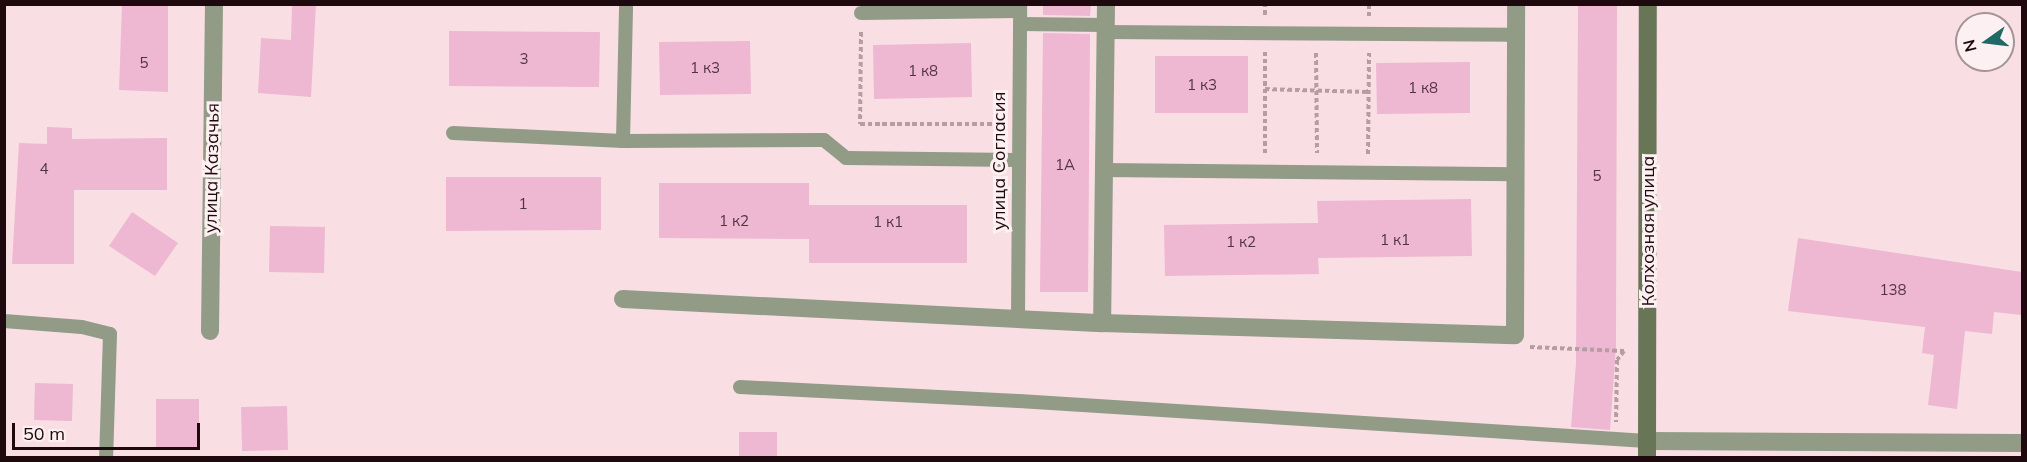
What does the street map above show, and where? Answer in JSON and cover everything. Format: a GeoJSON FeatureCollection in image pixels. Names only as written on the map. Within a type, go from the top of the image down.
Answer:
{"type":"FeatureCollection","features":[{"type":"Feature","properties":{"kind":"street","name":"улица Казачья"},"geometry":{"type":"LineString","coordinates":[[210,331],[214,4]]}},
{"type":"Feature","properties":{"kind":"street"},"geometry":{"type":"LineString","coordinates":[[1102,323],[1106,4]]}},
{"type":"Feature","properties":{"kind":"street"},"geometry":{"type":"LineString","coordinates":[[623,299],[1102,323],[1515,335],[1515,4]]}},
{"type":"Feature","properties":{"kind":"street","name":"Колхозная улица"},"geometry":{"type":"LineString","coordinates":[[1647,449],[1648,4]]}},
{"type":"Feature","properties":{"kind":"street"},"geometry":{"type":"LineString","coordinates":[[1647,449],[2022,443]]}},
{"type":"Feature","properties":{"kind":"lane"},"geometry":{"type":"LineString","coordinates":[[623,141],[626,4]]}},
{"type":"Feature","properties":{"kind":"lane"},"geometry":{"type":"LineString","coordinates":[[861,13],[1020,13],[1105,29],[1316,34],[1515,35]]}},
{"type":"Feature","properties":{"kind":"lane","name":"улица Согласия"},"geometry":{"type":"LineString","coordinates":[[1018,317],[1016,160],[1020,13]]}},
{"type":"Feature","properties":{"kind":"lane"},"geometry":{"type":"LineString","coordinates":[[453,133],[623,141],[824,140],[846,158],[1016,160]]}},
{"type":"Feature","properties":{"kind":"lane"},"geometry":{"type":"LineString","coordinates":[[1104,170],[1515,174]]}},
{"type":"Feature","properties":{"kind":"lane"},"geometry":{"type":"LineString","coordinates":[[4,321],[82,327],[110,334],[106,458]]}},
{"type":"Feature","properties":{"kind":"lane"},"geometry":{"type":"LineString","coordinates":[[740,387],[1615,437],[1647,449]]}},
{"type":"Feature","properties":{"kind":"path"},"geometry":{"type":"LineString","coordinates":[[1265,4],[1265,172]]}},
{"type":"Feature","properties":{"kind":"path"},"geometry":{"type":"LineString","coordinates":[[1368,172],[1369,4]]}},
{"type":"Feature","properties":{"kind":"path"},"geometry":{"type":"LineString","coordinates":[[861,13],[860,124],[1017,124]]}},
{"type":"Feature","properties":{"kind":"path"},"geometry":{"type":"LineString","coordinates":[[1316,34],[1317,172]]}},
{"type":"Feature","properties":{"kind":"path"},"geometry":{"type":"LineString","coordinates":[[1265,89],[1369,92]]}},
{"type":"Feature","properties":{"kind":"path"},"geometry":{"type":"LineString","coordinates":[[1515,335],[1524,347],[1624,351],[1617,360],[1615,437]]}},
{"type":"Feature","properties":{"kind":"building"},"geometry":{"type":"Polygon","coordinates":[[[122,4],[168,4],[168,92],[119,90],[122,4]]]}},
{"type":"Feature","properties":{"kind":"building"},"geometry":{"type":"Polygon","coordinates":[[[292,4],[316,4],[311,97],[258,93],[261,38],[291,40],[292,4]]]}},
{"type":"Feature","properties":{"kind":"building"},"geometry":{"type":"Polygon","coordinates":[[[1043,4],[1091,4],[1090,16],[1043,15],[1043,4]]]}},
{"type":"Feature","properties":{"kind":"building"},"geometry":{"type":"Polygon","coordinates":[[[1578,4],[1617,4],[1616,347],[1610,430],[1571,427],[1576,363],[1578,4]]]}},
{"type":"Feature","properties":{"kind":"building"},"geometry":{"type":"Polygon","coordinates":[[[449,31],[600,32],[599,87],[449,86],[449,31]]]}},
{"type":"Feature","properties":{"kind":"building"},"geometry":{"type":"Polygon","coordinates":[[[1043,33],[1090,34],[1088,292],[1040,292],[1043,33]]]}},
{"type":"Feature","properties":{"kind":"building"},"geometry":{"type":"Polygon","coordinates":[[[750,41],[751,94],[660,95],[659,42],[750,41]]]}},
{"type":"Feature","properties":{"kind":"building"},"geometry":{"type":"Polygon","coordinates":[[[971,43],[972,97],[874,99],[873,45],[971,43]]]}},
{"type":"Feature","properties":{"kind":"building"},"geometry":{"type":"Polygon","coordinates":[[[1155,56],[1248,56],[1248,113],[1155,113],[1155,56]]]}},
{"type":"Feature","properties":{"kind":"building"},"geometry":{"type":"Polygon","coordinates":[[[1470,62],[1470,113],[1377,114],[1376,63],[1470,62]]]}},
{"type":"Feature","properties":{"kind":"building"},"geometry":{"type":"Polygon","coordinates":[[[47,127],[72,128],[72,139],[167,138],[167,190],[74,190],[74,264],[12,264],[19,143],[47,144],[47,127]]]}},
{"type":"Feature","properties":{"kind":"building"},"geometry":{"type":"Polygon","coordinates":[[[446,177],[601,177],[601,230],[446,231],[446,177]]]}},
{"type":"Feature","properties":{"kind":"building"},"geometry":{"type":"Polygon","coordinates":[[[659,183],[809,183],[809,205],[967,205],[967,263],[809,263],[809,239],[659,238],[659,183]]]}},
{"type":"Feature","properties":{"kind":"building"},"geometry":{"type":"Polygon","coordinates":[[[1471,199],[1472,256],[1318,258],[1319,274],[1165,276],[1164,225],[1318,223],[1317,201],[1471,199]]]}},
{"type":"Feature","properties":{"kind":"building"},"geometry":{"type":"Polygon","coordinates":[[[132,212],[178,243],[155,276],[109,246],[132,212]]]}},
{"type":"Feature","properties":{"kind":"building"},"geometry":{"type":"Polygon","coordinates":[[[270,226],[325,227],[324,273],[269,272],[270,226]]]}},
{"type":"Feature","properties":{"kind":"building"},"geometry":{"type":"Polygon","coordinates":[[[1798,238],[2022,272],[2022,315],[1994,312],[1992,334],[1965,331],[1957,409],[1928,405],[1934,355],[1922,353],[1925,327],[1788,311],[1798,238]]]}},
{"type":"Feature","properties":{"kind":"building"},"geometry":{"type":"Polygon","coordinates":[[[35,383],[73,384],[72,421],[34,420],[35,383]]]}},
{"type":"Feature","properties":{"kind":"building"},"geometry":{"type":"Polygon","coordinates":[[[156,399],[199,399],[199,447],[156,447],[156,399]]]}},
{"type":"Feature","properties":{"kind":"building"},"geometry":{"type":"Polygon","coordinates":[[[287,406],[288,450],[242,451],[241,407],[287,406]]]}},
{"type":"Feature","properties":{"kind":"building"},"geometry":{"type":"Polygon","coordinates":[[[739,432],[777,432],[777,458],[739,458],[739,432]]]}}]}
